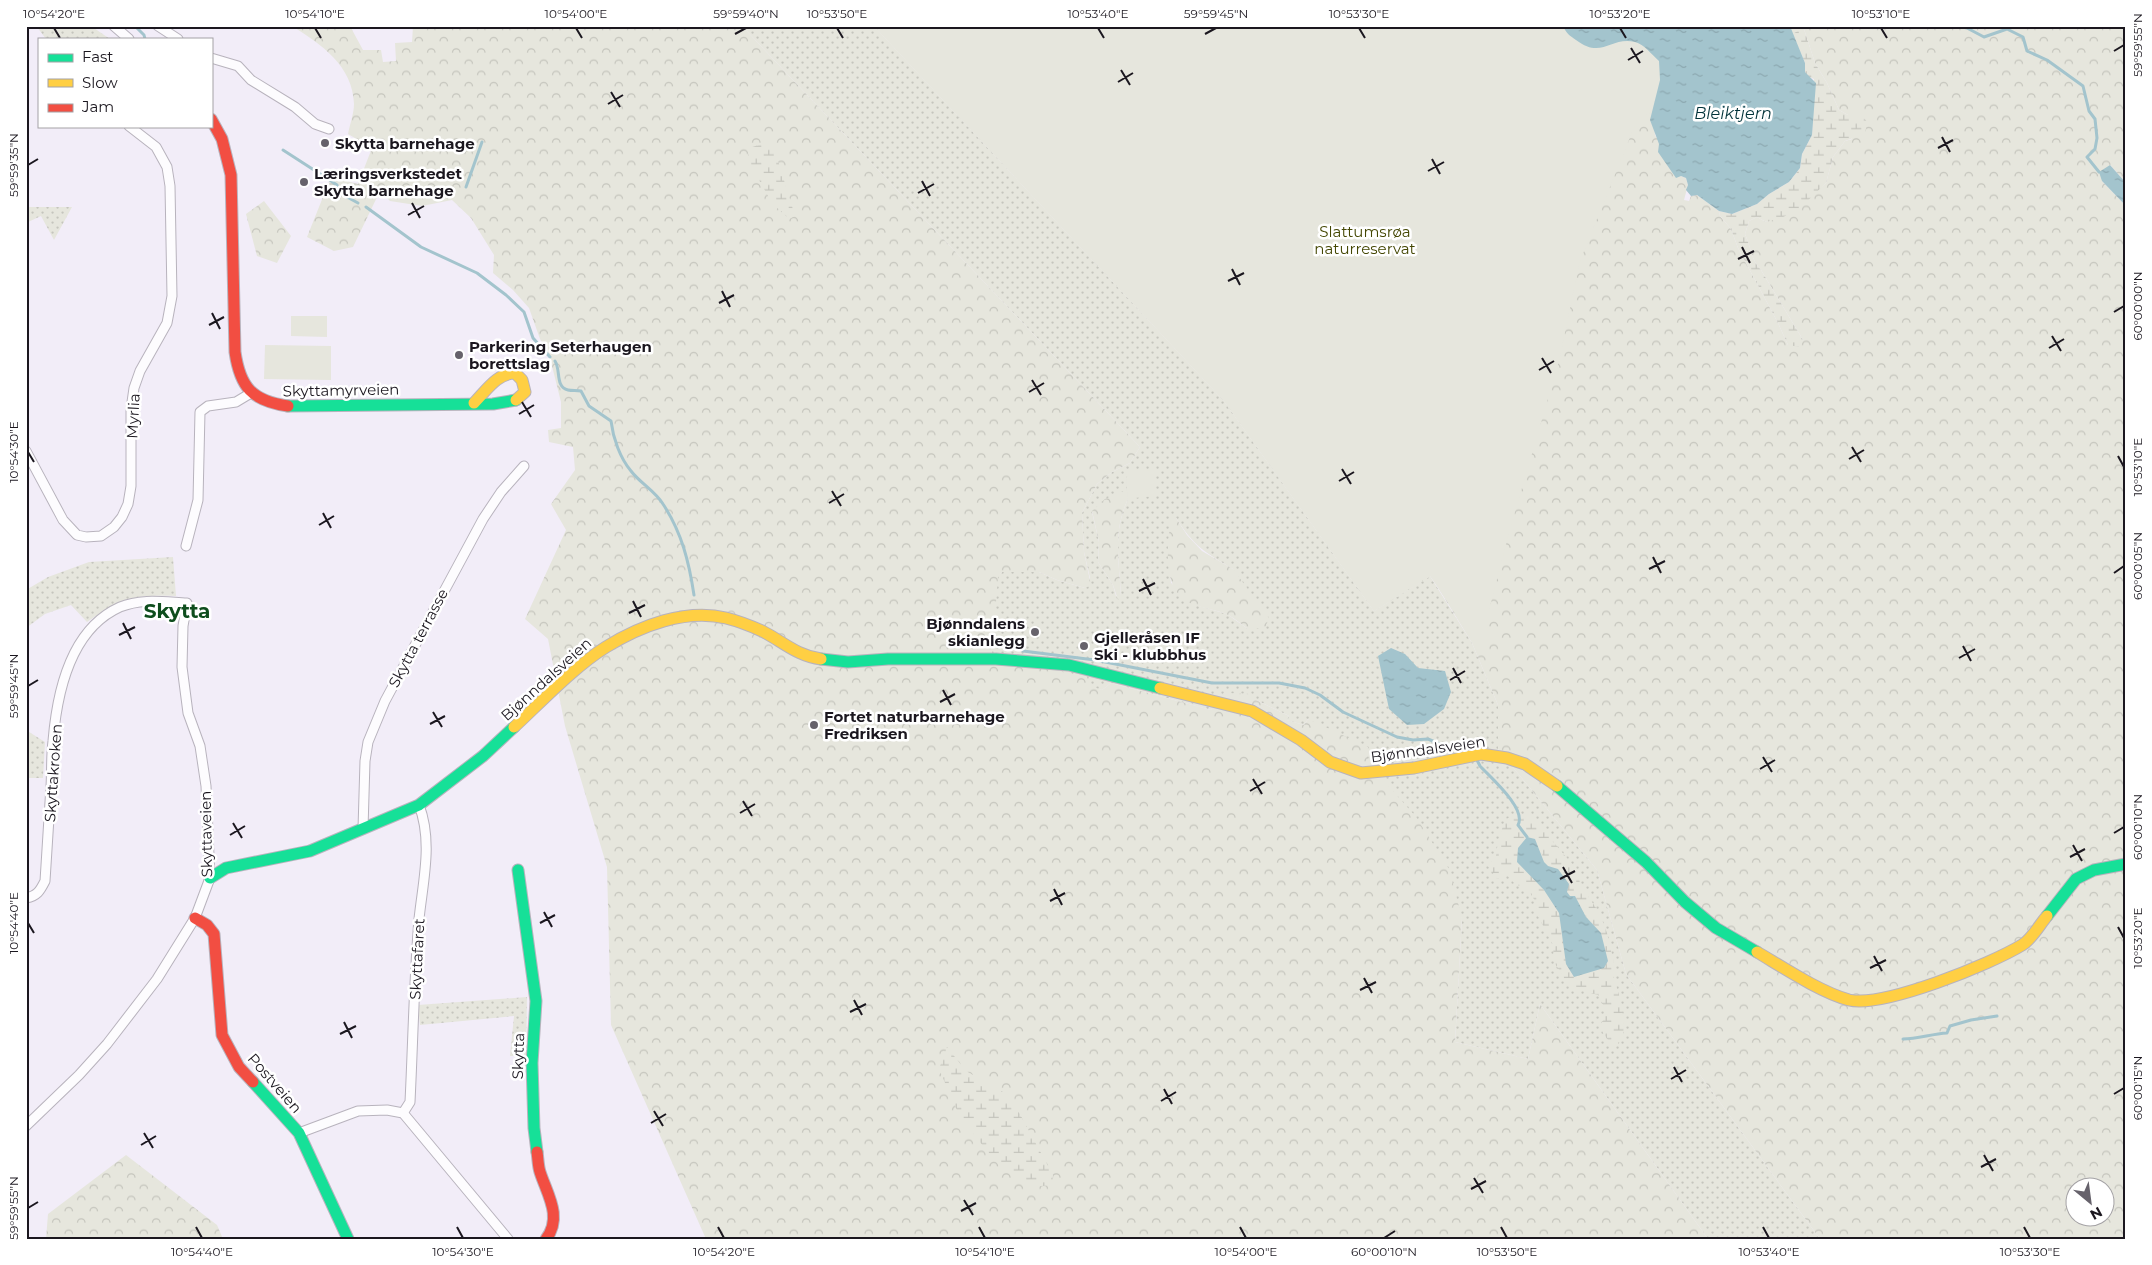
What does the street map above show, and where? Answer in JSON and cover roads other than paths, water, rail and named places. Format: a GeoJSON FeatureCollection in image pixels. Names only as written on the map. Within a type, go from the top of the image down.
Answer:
{"type":"FeatureCollection","features":[{"type":"Feature","properties":{"kind":"street"},"geometry":{"type":"LineString","coordinates":[[114,26],[128,38]]}},
{"type":"Feature","properties":{"kind":"street"},"geometry":{"type":"LineString","coordinates":[[158,26],[176,38]]}},
{"type":"Feature","properties":{"kind":"street"},"geometry":{"type":"LineString","coordinates":[[212,58],[238,66],[251,80],[296,107],[315,124],[328,130]]}},
{"type":"Feature","properties":{"kind":"street"},"geometry":{"type":"LineString","coordinates":[[186,546],[198,500],[200,412],[208,406],[236,402],[251,393],[241,379],[235,359],[231,182],[226,153],[212,120]]}},
{"type":"Feature","properties":{"kind":"street","name":"Myrlia"},"geometry":{"type":"LineString","coordinates":[[26,452],[63,520],[73,532],[81,536],[96,537],[106,533],[119,522],[126,511],[131,486],[131,409],[134,388],[140,371],[167,323],[172,296],[170,186],[167,167],[156,147],[132,128]]}},
{"type":"Feature","properties":{"kind":"street","name":"Skyttamyrveien"},"geometry":{"type":"LineString","coordinates":[[251,393],[268,403],[286,407],[474,403]]}},
{"type":"Feature","properties":{"kind":"street","name":"Skytta terrasse"},"geometry":{"type":"LineString","coordinates":[[363,830],[365,761],[368,742],[385,701],[483,519],[500,492],[524,466]]}},
{"type":"Feature","properties":{"kind":"street","name":"Skyttakroken"},"geometry":{"type":"LineString","coordinates":[[26,898],[34,897],[40,891],[45,881],[53,740],[61,694],[70,662],[93,625],[120,607],[135,602],[150,601],[187,603]]}},
{"type":"Feature","properties":{"kind":"street","name":"Skyttaveien"},"geometry":{"type":"LineString","coordinates":[[26,1126],[70,1085],[107,1044],[157,979],[195,918],[210,878],[206,786],[200,746],[188,713],[182,667],[187,603]]}},
{"type":"Feature","properties":{"kind":"street","name":"Bjønndalsveien"},"geometry":{"type":"LineString","coordinates":[[210,878],[226,868],[310,851],[419,805],[483,756],[567,678],[605,647],[634,632],[667,620],[696,615],[725,618],[758,629],[792,650],[816,658],[848,662],[888,659],[1017,660],[1069,665],[1087,669],[1252,711],[1301,740],[1330,762],[1361,773],[1414,768],[1481,754],[1507,758],[1525,764],[1565,790],[1646,862],[1685,902],[1716,928],[1806,982],[1850,1000],[1877,1000],[1911,992],[1957,975],[2024,944],[2076,879],[2094,870],[2126,864]]}},
{"type":"Feature","properties":{"kind":"street","name":"Skyttafaret"},"geometry":{"type":"LineString","coordinates":[[403,1113],[410,1102],[419,919],[425,876],[425,821],[419,805]]}},
{"type":"Feature","properties":{"kind":"street","name":"Skytta"},"geometry":{"type":"LineString","coordinates":[[518,870],[536,1001],[532,1063],[534,1128],[539,1170],[551,1199],[556,1221],[546,1239]]}},
{"type":"Feature","properties":{"kind":"street","name":"Postveien"},"geometry":{"type":"LineString","coordinates":[[195,918],[207,925],[214,934],[220,1023],[222,1035],[230,1052],[239,1067],[299,1133],[348,1239]]}},
{"type":"Feature","properties":{"kind":"street"},"geometry":{"type":"LineString","coordinates":[[299,1133],[358,1111],[387,1110],[403,1113],[508,1239]]}},
{"type":"Feature","properties":{"kind":"water","name":"Bleiktjern"},"geometry":{"type":"Polygon","coordinates":[[[1563,26],[1790,26],[1805,63],[1805,72],[1816,83],[1812,135],[1802,154],[1800,168],[1789,182],[1757,204],[1732,214],[1719,211],[1697,195],[1691,196],[1686,190],[1688,185],[1686,178],[1681,176],[1676,178],[1658,152],[1659,144],[1650,120],[1660,80],[1659,61],[1645,47],[1635,42],[1619,42],[1600,48],[1585,46],[1570,36],[1563,26]]]}},
{"type":"Feature","properties":{"kind":"water"},"geometry":{"type":"Polygon","coordinates":[[[2110,165],[2126,183],[2126,206],[2102,181],[2099,172],[2110,165]]]}},
{"type":"Feature","properties":{"kind":"water"},"geometry":{"type":"Polygon","coordinates":[[[1391,648],[1405,654],[1418,668],[1445,671],[1451,692],[1444,709],[1424,724],[1407,725],[1389,709],[1378,656],[1391,648]]]}},
{"type":"Feature","properties":{"kind":"water"},"geometry":{"type":"Polygon","coordinates":[[[1527,837],[1535,839],[1544,862],[1548,866],[1558,869],[1569,884],[1567,892],[1570,896],[1575,896],[1586,917],[1601,933],[1608,961],[1604,968],[1574,977],[1566,964],[1559,913],[1544,890],[1517,862],[1518,848],[1527,837]]]}},
{"type":"Feature","properties":{"kind":"waterway"},"geometry":{"type":"LineString","coordinates":[[135,26],[145,38]]}},
{"type":"Feature","properties":{"kind":"waterway"},"geometry":{"type":"LineString","coordinates":[[1958,26],[1967,28],[1984,37],[2007,29],[2023,37],[2027,51],[2047,60],[2083,86],[2089,111],[2095,119],[2097,138],[2095,149],[2087,157],[2099,172]]}},
{"type":"Feature","properties":{"kind":"waterway"},"geometry":{"type":"LineString","coordinates":[[466,187],[482,142]]}},
{"type":"Feature","properties":{"kind":"waterway"},"geometry":{"type":"LineString","coordinates":[[283,150],[337,185],[338,192],[358,203]]}},
{"type":"Feature","properties":{"kind":"waterway"},"geometry":{"type":"LineString","coordinates":[[366,207],[421,247],[477,273],[506,295],[524,312],[533,338],[550,357]]}},
{"type":"Feature","properties":{"kind":"waterway"},"geometry":{"type":"LineString","coordinates":[[555,361],[561,385],[568,390],[581,391],[589,406],[611,421],[613,434],[627,466],[660,499],[670,515],[684,548],[694,595]]}},
{"type":"Feature","properties":{"kind":"waterway"},"geometry":{"type":"LineString","coordinates":[[1023,651],[1095,660],[1212,683],[1279,683],[1305,688],[1320,695],[1343,712],[1397,737],[1413,740],[1428,739],[1447,747],[1469,747]]}},
{"type":"Feature","properties":{"kind":"waterway"},"geometry":{"type":"LineString","coordinates":[[1477,760],[1480,766],[1513,802],[1519,818],[1518,825],[1527,837]]}},
{"type":"Feature","properties":{"kind":"waterway"},"geometry":{"type":"LineString","coordinates":[[1903,1039],[1947,1033],[1950,1026],[1997,1016]]}},
{"type":"Feature","properties":{"kind":"place","name":"Skytta barnehage"},"geometry":{"type":"Point","coordinates":[325,143]}},
{"type":"Feature","properties":{"kind":"place","name":"Læringsverkstedet Skytta barnehage"},"geometry":{"type":"Point","coordinates":[304,182]}},
{"type":"Feature","properties":{"kind":"place","name":"Parkering Seterhaugen borettslag"},"geometry":{"type":"Point","coordinates":[459,355]}},
{"type":"Feature","properties":{"kind":"place","name":"Bjønndalens skianlegg"},"geometry":{"type":"Point","coordinates":[1035,632]}},
{"type":"Feature","properties":{"kind":"place","name":"Gjelleråsen IF Ski - klubbhus"},"geometry":{"type":"Point","coordinates":[1084,646]}},
{"type":"Feature","properties":{"kind":"place","name":"Fortet naturbarnehage Fredriksen"},"geometry":{"type":"Point","coordinates":[814,725]}},
{"type":"Feature","properties":{"kind":"district","name":"Skytta"},"geometry":{"type":"Point","coordinates":[177,611]}},
{"type":"Feature","properties":{"kind":"park label","name":"Slattumsrøa naturreservat"},"geometry":{"type":"Point","coordinates":[1365,240]}}]}
